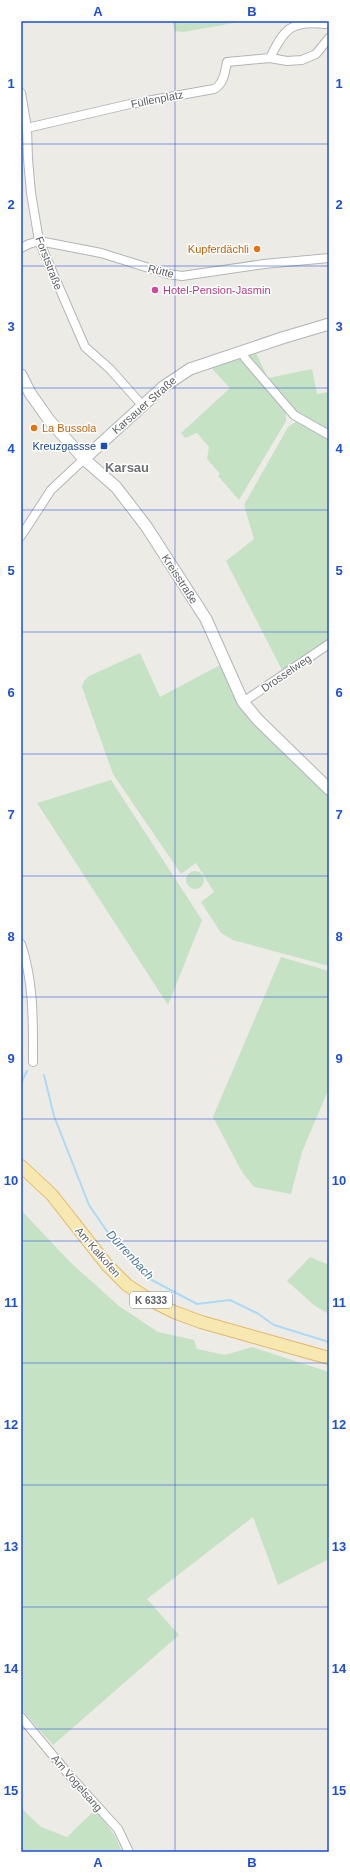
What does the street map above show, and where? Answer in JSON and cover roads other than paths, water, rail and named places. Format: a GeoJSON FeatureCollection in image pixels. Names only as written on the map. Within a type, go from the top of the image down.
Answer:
{"type":"FeatureCollection","features":[{"type":"Feature","properties":{"kind":"main road","name":"Am Kalkofen"},"geometry":{"type":"LineString","coordinates":[[21,1166],[52,1195],[107,1265],[127,1285],[150,1300],[174,1312],[201,1322],[329,1358]]}},
{"type":"Feature","properties":{"kind":"street"},"geometry":{"type":"LineString","coordinates":[[270,58],[280,38],[294,26],[302,23],[325,24]]}},
{"type":"Feature","properties":{"kind":"street","name":"Füllenplatz"},"geometry":{"type":"LineString","coordinates":[[27,128],[130,104],[214,89],[219,86],[221,82],[227,62],[270,58],[286,61],[302,60],[316,54],[329,38]]}},
{"type":"Feature","properties":{"kind":"street","name":"Forststraße"},"geometry":{"type":"LineString","coordinates":[[21,93],[27,128],[28,166],[39,241],[85,347],[110,369],[142,405]]}},
{"type":"Feature","properties":{"kind":"street"},"geometry":{"type":"LineString","coordinates":[[21,248],[39,241]]}},
{"type":"Feature","properties":{"kind":"street","name":"Rütte"},"geometry":{"type":"LineString","coordinates":[[39,241],[101,253],[168,274],[182,276],[264,264],[329,258]]}},
{"type":"Feature","properties":{"kind":"street","name":"Karsauer Straße"},"geometry":{"type":"LineString","coordinates":[[21,536],[51,490],[163,387],[190,369],[329,324]]}},
{"type":"Feature","properties":{"kind":"street"},"geometry":{"type":"LineString","coordinates":[[242,352],[245,358],[294,415],[329,435]]}},
{"type":"Feature","properties":{"kind":"street","name":"Kreisstraße"},"geometry":{"type":"LineString","coordinates":[[21,375],[30,393],[49,420],[84,459],[116,487],[146,526],[206,619],[244,702],[258,720],[329,789]]}},
{"type":"Feature","properties":{"kind":"street","name":"Drosselweg"},"geometry":{"type":"LineString","coordinates":[[244,702],[329,644]]}},
{"type":"Feature","properties":{"kind":"street"},"geometry":{"type":"LineString","coordinates":[[21,944],[26,959],[31,984],[33,1062]]}},
{"type":"Feature","properties":{"kind":"street","name":"Am Vogelsang"},"geometry":{"type":"LineString","coordinates":[[21,1717],[70,1776],[118,1830],[129,1852]]}},
{"type":"Feature","properties":{"kind":"waterway","name":"Dürrenbach"},"geometry":{"type":"LineString","coordinates":[[21,1083],[27,1071]]}},
{"type":"Feature","properties":{"kind":"waterway","name":"Dürrenbach"},"geometry":{"type":"LineString","coordinates":[[44,1075],[54,1116],[89,1205],[111,1237],[150,1279],[197,1304],[230,1300],[257,1313],[274,1325],[329,1342]]}},
{"type":"Feature","properties":{"kind":"place","name":"Kupferdächli"},"geometry":{"type":"Point","coordinates":[257,249]}},
{"type":"Feature","properties":{"kind":"place","name":"Hotel-Pension-Jasmin"},"geometry":{"type":"Point","coordinates":[155,290]}},
{"type":"Feature","properties":{"kind":"place","name":"La Bussola"},"geometry":{"type":"Point","coordinates":[34,428]}},
{"type":"Feature","properties":{"kind":"place","name":"Kreuzgassse"},"geometry":{"type":"Point","coordinates":[104,446]}},
{"type":"Feature","properties":{"kind":"district","name":"Karsau"},"geometry":{"type":"Point","coordinates":[127,467]}}]}
